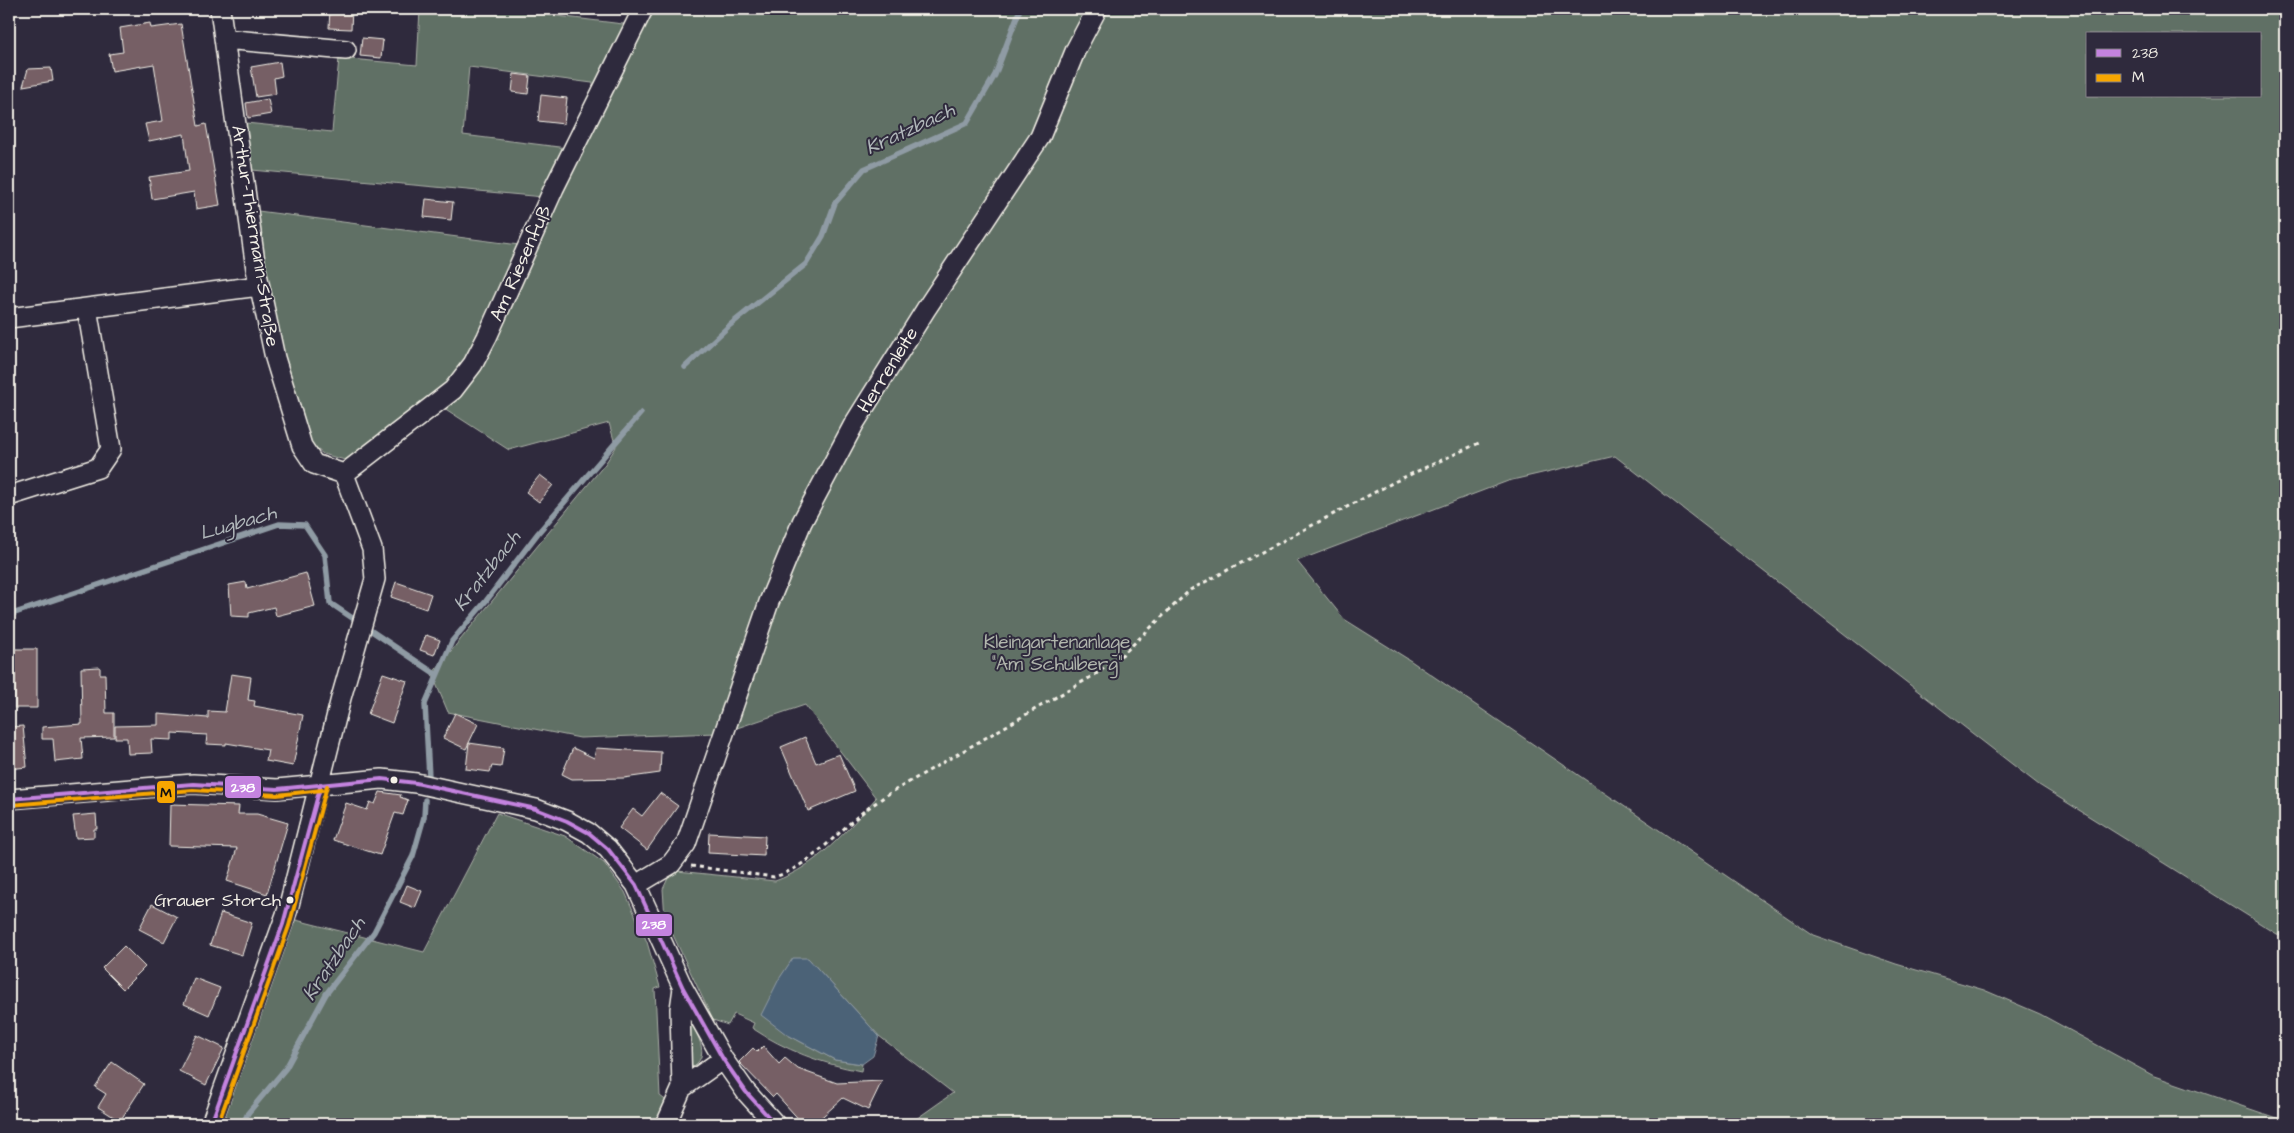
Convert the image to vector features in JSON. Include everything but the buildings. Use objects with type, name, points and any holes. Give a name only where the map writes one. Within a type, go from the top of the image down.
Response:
[{"type":"street","name":"Arthur-Thiermann-Straße","points":[[220,9],[259,286],[275,358],[302,446],[314,464],[344,474]]},
{"type":"street","name":"Am Riesenfuß","points":[[344,474],[453,390],[472,364],[487,337],[554,188],[643,9]]},
{"type":"street","name":"Herrenleite","points":[[671,864],[686,844],[769,602],[802,522],[854,424],[926,309],[1040,137],[1076,49],[1096,9]]},
{"type":"street","points":[[224,39],[346,50]]},
{"type":"street","points":[[9,318],[259,286]]},
{"type":"street","points":[[9,496],[98,468],[110,449],[87,308]]},
{"type":"street","points":[[208,1123],[283,924],[321,784],[341,698],[375,579],[372,549],[344,474]]},
{"type":"street","points":[[9,799],[193,784],[277,788],[382,779],[416,783],[536,809],[567,821],[589,834],[620,862],[636,885],[683,988],[723,1059],[746,1092],[775,1124]]},
{"type":"street","points":[[636,885],[671,864]]},
{"type":"street","points":[[666,1124],[682,1088],[680,1009],[683,988]]},
{"type":"street","points":[[682,1088],[723,1059]]},
{"type":"path","points":[[671,864],[774,877],[786,874],[817,854],[858,816],[885,796],[1102,669],[1123,654],[1190,590],[1396,481],[1479,443]]},
{"type":"green space","points":[[420,9],[500,9],[631,25],[600,84],[469,67],[463,135],[567,148],[543,197],[252,170],[246,123],[332,132],[339,58],[417,65]]},
{"type":"green space","points":[[651,9],[1088,9],[1033,134],[848,420],[717,733],[580,738],[448,712],[432,674],[605,464],[616,447],[609,423],[509,450],[444,408],[509,301]]},
{"type":"green space","name":"Kleingartenanlage \"Am Schulberg\"","points":[[1103,9],[2285,9],[2285,939],[2039,785],[1615,456],[1508,481],[1297,561],[1344,619],[1411,661],[1813,935],[1896,964],[1984,990],[2040,1014],[2154,1076],[2285,1121],[2285,1124],[909,1124],[953,1093],[879,1036],[808,958],[786,1034],[835,1060],[862,1064],[861,1071],[818,1060],[777,1043],[752,1028],[754,1023],[734,1014],[728,1025],[713,1020],[665,918],[663,889],[669,876],[677,871],[775,881],[790,875],[818,857],[843,835],[876,798],[805,705],[734,729],[775,604],[833,472],[932,311]]},
{"type":"green space","points":[[258,211],[519,245],[499,296],[453,383],[359,454],[345,460],[323,454],[312,445],[300,418],[283,358],[263,273]]},
{"type":"green space","points":[[497,813],[565,836],[604,863],[625,892],[647,942],[660,987],[655,989],[660,1096],[668,1102],[658,1124],[219,1124],[292,919],[424,952]]},
{"type":"green space","points":[[687,1015],[698,1036],[702,1051],[697,1063],[690,1068]]},
{"type":"water","points":[[793,958],[808,958],[879,1036],[873,1056],[862,1064],[835,1060],[786,1034],[761,1015],[779,979]]},
{"type":"waterway","name":"Kratzbach","points":[[685,367],[730,325],[806,264],[823,236],[835,203],[864,169],[967,123],[995,75],[1020,9]]},
{"type":"waterway","name":"Kratzbach","points":[[429,777],[425,704],[452,641],[486,601],[538,533],[641,413]]},
{"type":"waterway","name":"Lugbach","points":[[9,615],[279,524],[305,525],[325,555],[330,603],[437,675]]},
{"type":"waterway","name":"Kratzbach","points":[[243,1124],[248,1113],[286,1068],[326,994],[374,932],[413,856],[424,817],[425,800]]},
{"type":"transit line","name":"238","points":[[9,799],[193,784],[277,789],[382,779],[416,783],[536,809],[567,821],[589,833],[608,849],[636,885],[683,988],[723,1059],[746,1092],[775,1124]]},
{"type":"transit line","name":"238","points":[[211,1124],[283,924],[321,784]]},
{"type":"transit line","name":"M","points":[[218,1124],[289,926],[327,786]]},
{"type":"transit line","name":"M","points":[[10,805],[193,790],[277,795],[322,790]]},
{"type":"place","name":"Grauer Storch","points":[[290,900]]}]
